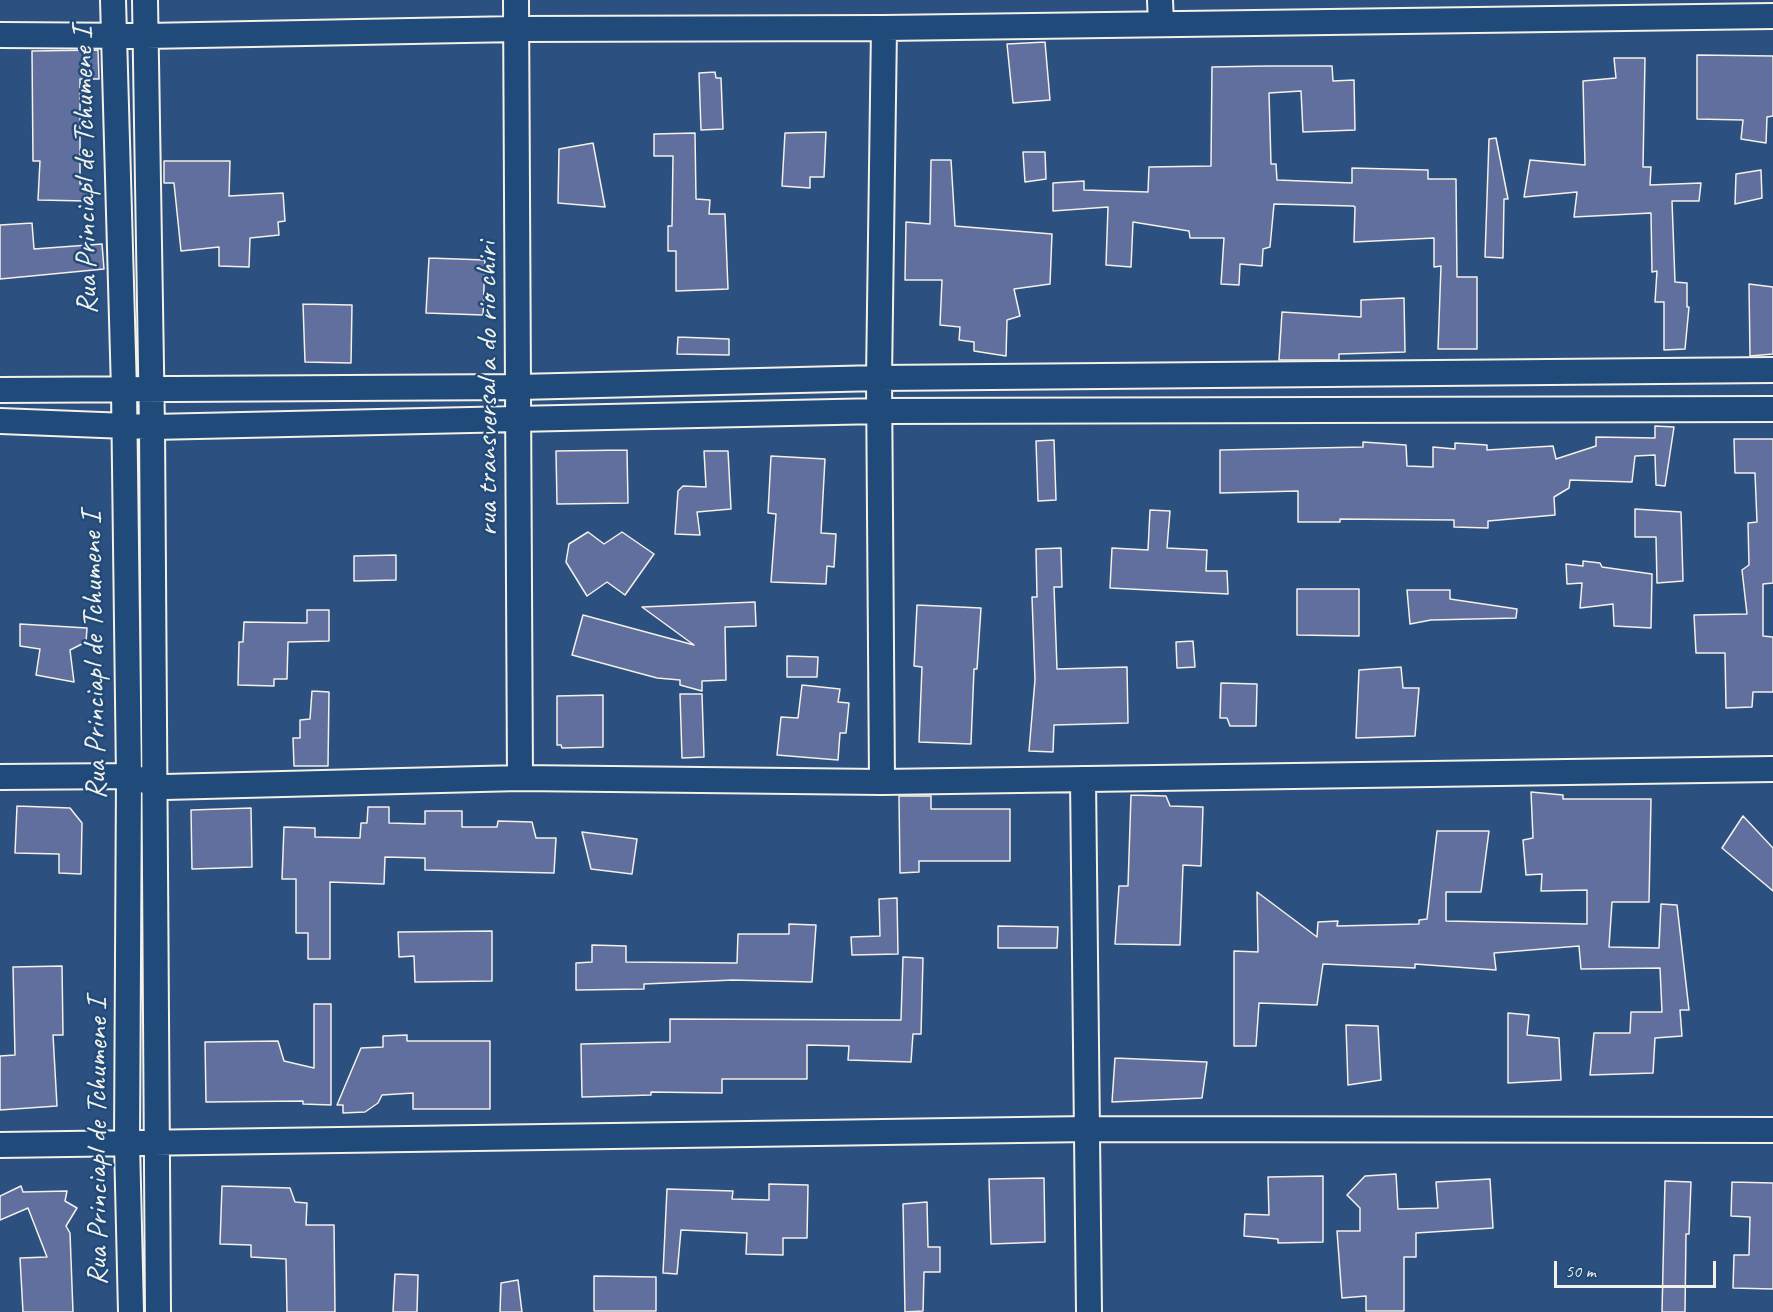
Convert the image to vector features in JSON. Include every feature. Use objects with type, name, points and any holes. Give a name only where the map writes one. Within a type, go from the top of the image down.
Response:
[{"type":"street","name":"Rua Princiapl de Tchumene I","points":[[113,0],[123,390],[129,776],[127,1143],[130,1312]]},
{"type":"street","name":"Rua Princiapl de Tchumene I","points":[[145,0],[152,427],[158,1312]]},
{"type":"street","name":"rua transversal a do rio chiri","points":[[516,0],[520,420],[520,778]]},
{"type":"street","points":[[1160,0],[1161,24]]},
{"type":"street","points":[[0,35],[146,36],[517,29],[884,28],[1773,16]]},
{"type":"street","points":[[882,782],[879,378],[884,28]]},
{"type":"street","points":[[0,390],[519,387],[879,378],[1773,370]]},
{"type":"street","points":[[0,421],[152,427],[880,411],[1773,409]]},
{"type":"street","points":[[0,777],[129,776],[165,787],[520,778],[882,782],[1773,769]]},
{"type":"street","points":[[1083,779],[1089,1312]]},
{"type":"street","points":[[0,1145],[1088,1129],[1773,1130]]},
{"type":"building","points":[[1045,42],[1050,100],[1013,103],[1007,44]]},
{"type":"building","points":[[98,50],[99,79],[80,79],[80,184],[87,184],[87,201],[38,200],[40,161],[33,161],[32,51]]},
{"type":"building","points":[[1697,55],[1773,56],[1773,116],[1767,117],[1766,143],[1741,139],[1743,120],[1697,119]]},
{"type":"building","points":[[1614,58],[1645,58],[1643,167],[1651,167],[1650,185],[1701,183],[1699,201],[1672,201],[1675,282],[1687,283],[1687,307],[1689,307],[1685,349],[1664,350],[1664,302],[1655,302],[1657,271],[1652,272],[1651,213],[1574,217],[1577,192],[1524,197],[1530,160],[1585,165],[1583,81],[1616,78]]},
{"type":"building","points":[[1332,66],[1333,81],[1354,80],[1355,130],[1303,132],[1301,91],[1269,93],[1271,164],[1276,164],[1277,180],[1352,183],[1352,168],[1428,170],[1428,179],[1456,179],[1457,277],[1477,277],[1477,349],[1438,349],[1441,266],[1434,267],[1434,238],[1354,242],[1355,207],[1353,206],[1274,204],[1270,247],[1263,249],[1262,266],[1240,264],[1239,285],[1221,284],[1224,238],[1190,238],[1189,231],[1133,222],[1131,267],[1106,265],[1108,207],[1053,211],[1053,183],[1084,181],[1084,190],[1148,192],[1149,167],[1211,166],[1212,67]]},
{"type":"building","points":[[715,72],[716,78],[721,78],[723,129],[701,130],[699,73]]},
{"type":"building","points":[[826,132],[824,177],[810,177],[810,188],[782,186],[785,133]]},
{"type":"building","points":[[695,133],[696,199],[710,200],[709,214],[725,214],[728,289],[676,291],[676,251],[668,251],[668,226],[672,226],[673,156],[654,156],[654,134]]},
{"type":"building","points":[[1496,138],[1508,199],[1504,199],[1503,258],[1485,257],[1489,139]]},
{"type":"building","points":[[593,143],[605,207],[558,203],[559,149]]},
{"type":"building","points":[[1023,152],[1045,152],[1046,179],[1025,182]]},
{"type":"building","points":[[931,160],[951,160],[955,226],[1052,234],[1050,284],[1014,289],[1020,316],[1007,320],[1006,356],[974,351],[974,342],[959,340],[960,327],[940,325],[942,280],[905,280],[906,222],[930,224]]},
{"type":"building","points":[[164,161],[230,161],[229,196],[283,193],[285,221],[278,222],[279,235],[250,238],[249,267],[219,266],[219,247],[181,251],[174,183],[164,183]]},
{"type":"building","points":[[1761,170],[1762,198],[1735,204],[1736,174]]},
{"type":"building","points":[[32,223],[34,249],[102,244],[104,269],[0,279],[0,225]]},
{"type":"building","points":[[429,258],[485,260],[483,315],[426,313]]},
{"type":"building","points":[[1749,284],[1773,287],[1773,354],[1750,356]]},
{"type":"building","points":[[1404,298],[1405,352],[1339,354],[1339,360],[1279,360],[1282,312],[1361,317],[1361,300]]},
{"type":"building","points":[[303,304],[352,305],[351,363],[305,362]]},
{"type":"building","points":[[678,337],[729,339],[729,355],[677,354]]},
{"type":"building","points":[[1655,426],[1674,427],[1665,486],[1656,485],[1655,455],[1635,456],[1632,482],[1570,480],[1569,488],[1554,497],[1555,515],[1488,521],[1488,528],[1454,527],[1454,520],[1340,519],[1340,522],[1298,522],[1298,491],[1220,493],[1220,450],[1363,447],[1363,442],[1406,445],[1407,466],[1433,467],[1433,447],[1455,449],[1455,443],[1487,445],[1487,450],[1553,446],[1556,459],[1596,446],[1596,437],[1655,438]]},
{"type":"building","points":[[1734,439],[1773,439],[1773,583],[1763,584],[1763,636],[1773,637],[1773,692],[1753,692],[1752,707],[1726,708],[1725,653],[1696,653],[1694,615],[1747,614],[1742,570],[1749,565],[1748,523],[1757,522],[1755,473],[1735,473]]},
{"type":"building","points":[[1054,440],[1056,500],[1038,501],[1036,441]]},
{"type":"building","points":[[627,450],[628,503],[557,504],[556,451]]},
{"type":"building","points":[[704,451],[728,451],[731,509],[697,512],[700,535],[675,534],[678,491],[683,486],[706,487]]},
{"type":"building","points":[[771,456],[825,459],[821,533],[836,534],[834,567],[827,566],[826,584],[771,582],[776,514],[768,513]]},
{"type":"building","points":[[1635,509],[1681,512],[1683,581],[1657,583],[1656,537],[1635,537]]},
{"type":"building","points":[[1150,510],[1170,511],[1167,548],[1207,550],[1206,571],[1227,571],[1228,594],[1110,588],[1112,548],[1148,550]]},
{"type":"building","points":[[588,532],[604,544],[622,532],[654,554],[625,595],[607,582],[587,596],[566,562],[569,544]]},
{"type":"building","points":[[1061,548],[1062,587],[1054,587],[1057,669],[1127,667],[1128,723],[1054,725],[1053,752],[1029,751],[1035,680],[1032,597],[1037,597],[1036,549]]},
{"type":"building","points":[[396,555],[396,580],[354,581],[354,556]]},
{"type":"building","points":[[1583,561],[1600,563],[1602,567],[1652,574],[1651,628],[1614,626],[1613,604],[1580,608],[1582,583],[1567,584],[1566,564],[1583,566]]},
{"type":"building","points":[[1297,589],[1359,589],[1359,636],[1297,635]]},
{"type":"building","points":[[1407,590],[1450,590],[1450,599],[1517,609],[1516,618],[1431,620],[1410,624]]},
{"type":"building","points":[[755,602],[756,626],[725,627],[726,680],[702,681],[702,691],[680,685],[680,680],[657,678],[572,655],[583,615],[694,645],[642,607]]},
{"type":"building","points":[[917,605],[981,608],[977,669],[974,669],[971,744],[919,742],[922,667],[914,666]]},
{"type":"building","points":[[307,610],[329,610],[329,641],[288,642],[287,679],[274,679],[274,686],[238,685],[239,642],[243,642],[244,622],[307,623]]},
{"type":"building","points":[[20,624],[87,628],[86,642],[70,650],[74,682],[36,675],[40,649],[20,646]]},
{"type":"building","points":[[1193,641],[1195,667],[1177,668],[1176,642]]},
{"type":"building","points":[[787,656],[818,657],[817,677],[787,677]]},
{"type":"building","points":[[1401,667],[1403,688],[1419,688],[1415,736],[1356,738],[1359,670]]},
{"type":"building","points":[[1221,683],[1257,684],[1256,726],[1230,726],[1227,718],[1220,718]]},
{"type":"building","points":[[802,685],[840,689],[838,702],[849,703],[846,733],[840,733],[838,760],[777,755],[781,717],[798,718]]},
{"type":"building","points":[[312,691],[329,692],[328,766],[294,766],[293,738],[300,738],[300,720],[310,719]]},
{"type":"building","points":[[680,694],[702,694],[704,757],[682,758]]},
{"type":"building","points":[[603,695],[603,747],[562,748],[561,745],[557,745],[557,696]]},
{"type":"building","points":[[1531,792],[1563,795],[1563,799],[1651,799],[1649,902],[1612,902],[1609,947],[1659,948],[1661,904],[1677,905],[1689,1010],[1680,1010],[1682,1036],[1655,1038],[1653,1073],[1590,1075],[1594,1033],[1630,1033],[1631,1012],[1662,1012],[1660,968],[1581,969],[1579,946],[1494,953],[1496,970],[1415,964],[1415,968],[1323,964],[1317,1005],[1259,1003],[1256,1046],[1234,1046],[1234,951],[1258,952],[1257,892],[1317,937],[1318,922],[1338,921],[1337,926],[1419,924],[1419,920],[1427,919],[1437,831],[1489,831],[1481,892],[1446,892],[1446,921],[1587,924],[1587,890],[1541,891],[1542,874],[1526,875],[1523,840],[1533,838]]},
{"type":"building","points":[[1131,795],[1166,796],[1170,806],[1203,807],[1201,866],[1183,865],[1180,945],[1115,944],[1119,886],[1128,886]]},
{"type":"building","points":[[899,796],[931,796],[931,809],[1010,809],[1010,861],[919,861],[919,872],[900,873]]},
{"type":"building","points":[[17,806],[70,808],[82,823],[81,874],[59,873],[59,854],[15,853]]},
{"type":"building","points":[[368,807],[389,807],[389,823],[425,824],[425,811],[462,811],[462,827],[497,827],[498,821],[532,822],[536,838],[556,838],[554,873],[425,870],[425,858],[385,857],[384,884],[330,882],[330,959],[308,959],[308,933],[296,933],[296,879],[282,879],[284,827],[315,828],[315,837],[360,838],[361,823],[367,823]]},
{"type":"building","points":[[251,808],[252,867],[192,869],[191,810]]},
{"type":"building","points":[[1743,816],[1773,848],[1773,891],[1722,848]]},
{"type":"building","points":[[582,832],[637,839],[632,874],[591,869]]},
{"type":"building","points":[[897,898],[898,954],[852,955],[851,937],[880,936],[879,899]]},
{"type":"building","points":[[789,924],[816,925],[812,982],[733,980],[644,984],[644,989],[576,990],[576,963],[592,962],[592,945],[626,946],[626,962],[737,963],[738,934],[789,934]]},
{"type":"building","points":[[998,926],[1058,927],[1057,948],[998,948]]},
{"type":"building","points":[[492,931],[492,981],[415,982],[414,956],[399,957],[398,932]]},
{"type":"building","points":[[903,957],[923,958],[921,1034],[913,1034],[911,1062],[848,1060],[849,1046],[807,1045],[807,1079],[722,1079],[722,1093],[651,1092],[651,1095],[582,1097],[581,1044],[670,1042],[670,1019],[901,1020]]},
{"type":"building","points":[[62,966],[63,1035],[53,1035],[57,1106],[0,1110],[0,1056],[15,1055],[13,967]]},
{"type":"building","points":[[314,1004],[331,1004],[331,1105],[303,1104],[303,1101],[206,1102],[205,1042],[278,1041],[284,1061],[314,1068]]},
{"type":"building","points":[[1508,1013],[1529,1015],[1527,1035],[1559,1038],[1561,1080],[1508,1083]]},
{"type":"building","points":[[1346,1025],[1378,1026],[1381,1080],[1348,1085]]},
{"type":"building","points":[[407,1035],[407,1041],[490,1041],[490,1109],[413,1109],[413,1093],[382,1095],[378,1103],[365,1112],[343,1113],[343,1105],[337,1105],[361,1048],[383,1047],[383,1036]]},
{"type":"building","points":[[1115,1058],[1207,1062],[1202,1098],[1112,1102]]},
{"type":"building","points":[[1396,1174],[1398,1209],[1438,1208],[1436,1182],[1490,1179],[1493,1228],[1416,1233],[1416,1257],[1404,1257],[1404,1311],[1366,1311],[1366,1296],[1342,1298],[1337,1231],[1360,1231],[1360,1208],[1347,1195],[1365,1176]]},
{"type":"building","points":[[1323,1176],[1323,1242],[1278,1243],[1278,1239],[1244,1236],[1245,1214],[1269,1215],[1268,1177]]},
{"type":"building","points":[[1044,1178],[1045,1242],[991,1244],[989,1179]]},
{"type":"building","points":[[1665,1181],[1691,1182],[1689,1234],[1686,1234],[1685,1312],[1662,1312]]},
{"type":"building","points":[[1732,1182],[1773,1183],[1773,1289],[1733,1288],[1734,1255],[1749,1255],[1750,1217],[1731,1216]]},
{"type":"building","points":[[769,1184],[808,1185],[807,1238],[783,1238],[783,1255],[746,1254],[747,1233],[681,1230],[677,1274],[663,1273],[667,1189],[733,1191],[732,1199],[769,1200]]},
{"type":"building","points":[[21,1186],[23,1192],[67,1191],[65,1201],[77,1208],[66,1226],[70,1233],[73,1312],[23,1312],[20,1258],[47,1257],[28,1208],[0,1220],[0,1196]]},
{"type":"building","points":[[222,1186],[290,1188],[295,1202],[307,1203],[306,1225],[334,1225],[335,1312],[287,1312],[286,1259],[251,1257],[251,1245],[220,1244]]},
{"type":"building","points":[[927,1202],[928,1247],[940,1247],[940,1272],[924,1272],[923,1311],[905,1312],[903,1204]]},
{"type":"building","points":[[395,1274],[418,1275],[417,1312],[393,1312]]},
{"type":"building","points":[[594,1276],[656,1277],[656,1311],[594,1311]]},
{"type":"building","points":[[518,1280],[522,1312],[500,1312],[501,1283]]}]
